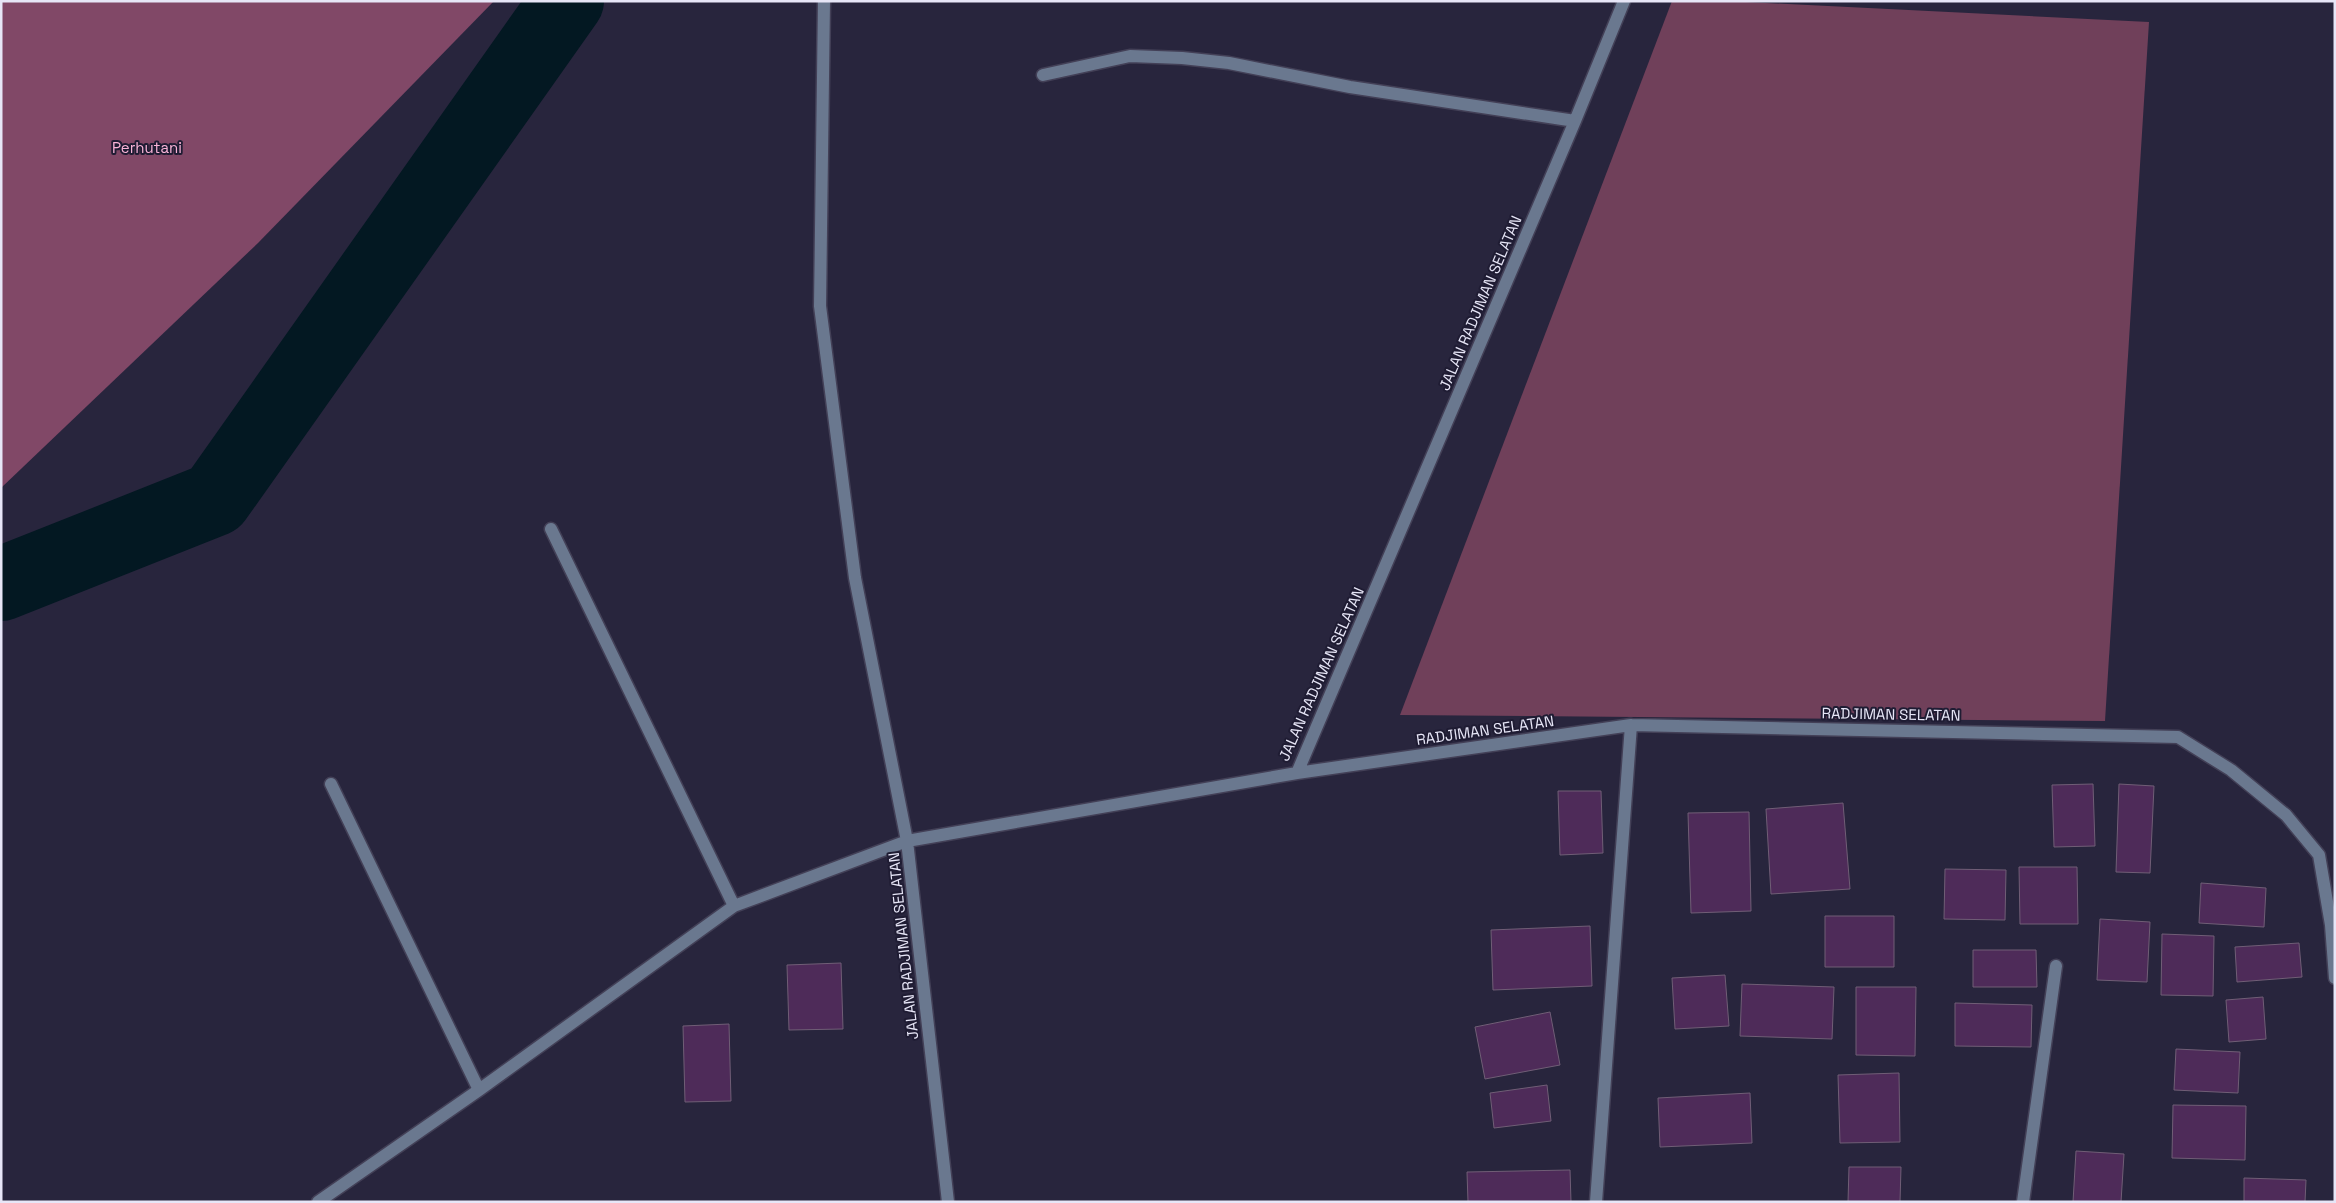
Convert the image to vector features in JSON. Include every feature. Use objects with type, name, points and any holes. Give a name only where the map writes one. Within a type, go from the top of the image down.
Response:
[{"type":"street","points":[[318,1202],[479,1090],[734,906],[907,841],[855,578],[820,306],[824,1]]},
{"type":"street","name":"JALAN RADJIMAN SELATAN","points":[[948,1202],[907,841],[1297,773],[1575,121],[1624,1]]},
{"type":"street","points":[[1043,75],[1130,56],[1229,62],[1350,87],[1575,121]]},
{"type":"street","points":[[550,529],[734,906]]},
{"type":"street","points":[[1596,1202],[1631,725]]},
{"type":"street","name":"RADJIMAN SELATAN","points":[[1297,773],[1631,725],[2178,736],[2231,770],[2286,815],[2319,855],[2331,925],[2335,978]]},
{"type":"street","points":[[331,784],[479,1090]]},
{"type":"street","points":[[2023,1202],[2056,966]]},
{"type":"shaded area","points":[[1672,1],[1727,1],[2149,22],[2105,721],[1400,715]]},
{"type":"green space","name":"Perhutani","points":[[1,1],[494,1],[258,243],[1,488]]},
{"type":"building","points":[[2093,784],[2095,846],[2054,847],[2052,785]]},
{"type":"building","points":[[2119,784],[2154,786],[2150,873],[2116,872]]},
{"type":"building","points":[[1558,791],[1601,791],[1603,853],[1560,855]]},
{"type":"building","points":[[1843,803],[1850,889],[1771,894],[1766,809]]},
{"type":"building","points":[[1749,812],[1751,911],[1691,913],[1688,813]]},
{"type":"building","points":[[2019,867],[2077,867],[2078,924],[2020,924]]},
{"type":"building","points":[[1945,869],[2006,870],[2005,920],[1944,919]]},
{"type":"building","points":[[2201,883],[2266,888],[2264,927],[2199,923]]},
{"type":"building","points":[[1825,916],[1894,916],[1894,967],[1825,967]]},
{"type":"building","points":[[2100,919],[2150,922],[2147,982],[2097,980]]},
{"type":"building","points":[[1590,926],[1592,986],[1493,990],[1491,930]]},
{"type":"building","points":[[2162,934],[2214,936],[2213,996],[2161,995]]},
{"type":"building","points":[[2299,943],[2302,977],[2237,982],[2235,947]]},
{"type":"building","points":[[1973,950],[2036,950],[2037,987],[1973,987]]},
{"type":"building","points":[[841,963],[843,1029],[789,1030],[787,965]]},
{"type":"building","points":[[1725,975],[1729,1026],[1675,1029],[1672,978]]},
{"type":"building","points":[[1742,984],[1834,987],[1832,1039],[1740,1036]]},
{"type":"building","points":[[1856,987],[1916,987],[1915,1056],[1856,1055]]},
{"type":"building","points":[[2263,997],[2266,1039],[2229,1042],[2226,1000]]},
{"type":"building","points":[[1955,1003],[2032,1005],[2031,1047],[1955,1046]]},
{"type":"building","points":[[1550,1012],[1560,1065],[1485,1079],[1475,1027]]},
{"type":"building","points":[[729,1024],[731,1101],[685,1102],[683,1026]]},
{"type":"building","points":[[2176,1049],[2240,1052],[2238,1093],[2174,1090]]},
{"type":"building","points":[[1899,1073],[1900,1142],[1840,1143],[1838,1075]]},
{"type":"building","points":[[1547,1085],[1551,1121],[1494,1128],[1490,1093]]},
{"type":"building","points":[[1750,1093],[1752,1143],[1660,1147],[1658,1098]]},
{"type":"building","points":[[2173,1105],[2246,1106],[2245,1160],[2172,1158]]},
{"type":"building","points":[[2076,1151],[2124,1154],[2121,1202],[2073,1202]]},
{"type":"building","points":[[1849,1167],[1901,1167],[1900,1202],[1848,1202]]},
{"type":"building","points":[[1570,1170],[1571,1202],[1468,1202],[1467,1172]]},
{"type":"building","points":[[2244,1178],[2306,1180],[2305,1202],[2244,1202]]},
{"type":"waterway","points":[[1,584],[215,499],[567,1]]}]
